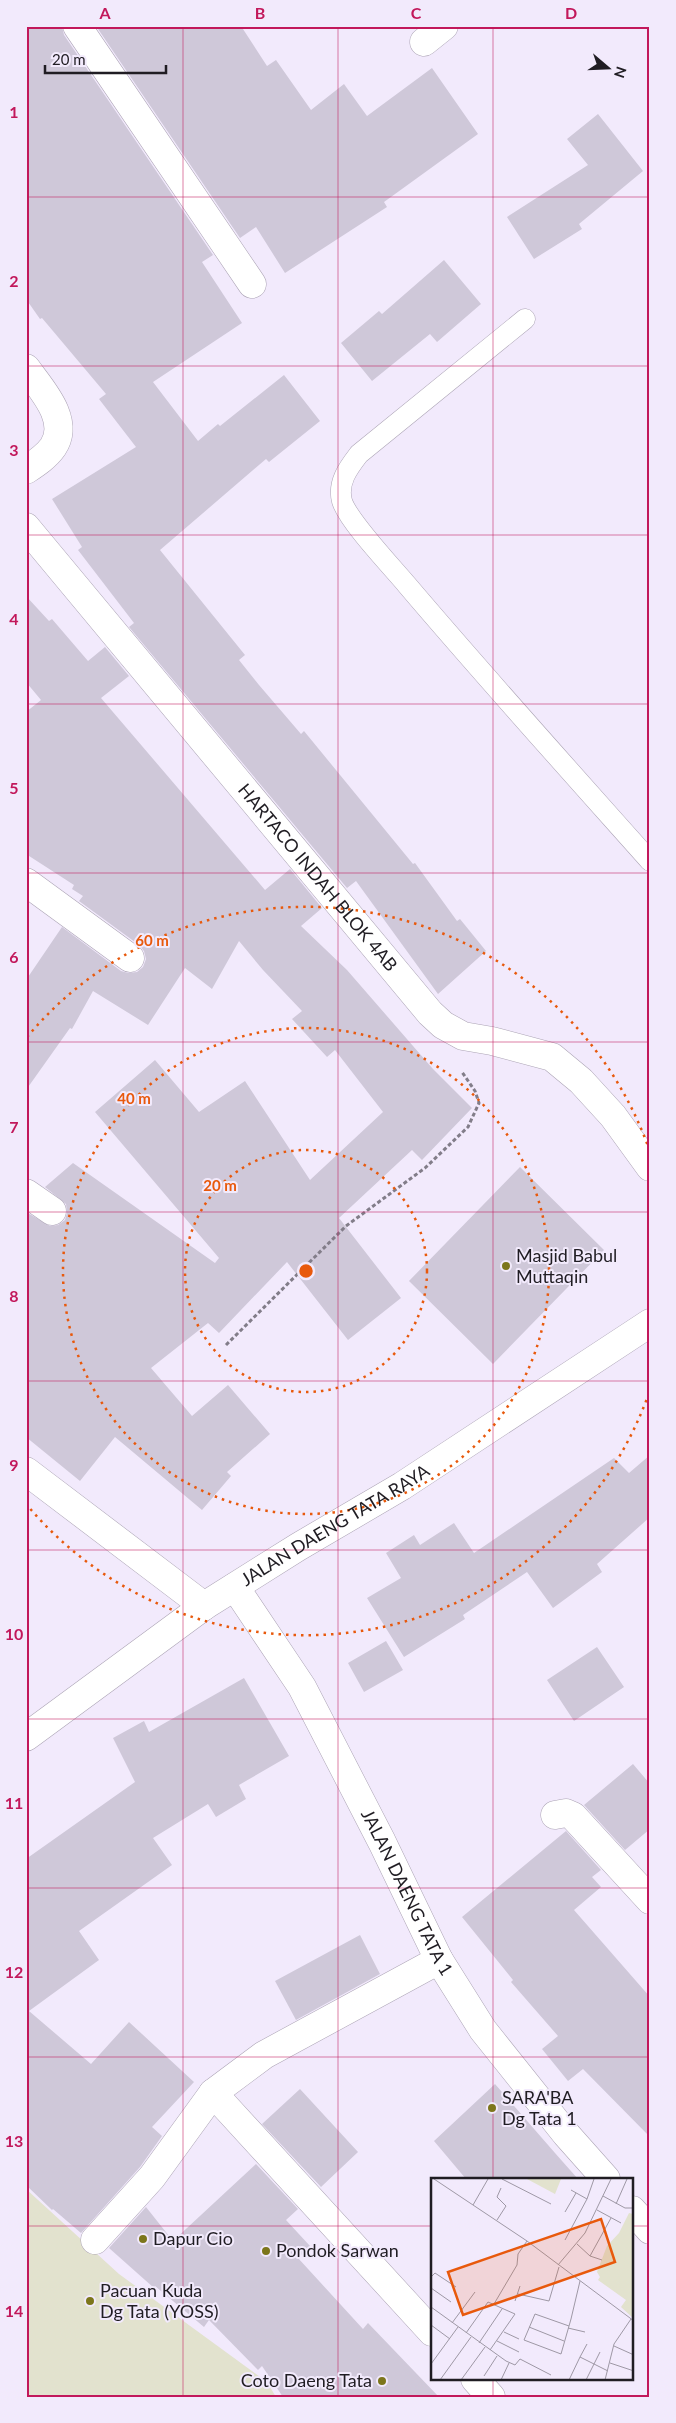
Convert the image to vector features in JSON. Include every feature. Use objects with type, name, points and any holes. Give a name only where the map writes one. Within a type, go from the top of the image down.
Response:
[{"type":"street","points":[[76,26],[252,284]]},
{"type":"street","points":[[26,368],[46,396],[59,421],[59,432],[54,446],[26,470]]},
{"type":"street","name":"HARTACO INDAH BLOK 4AB","points":[[26,527],[430,1013],[443,1025],[463,1036],[492,1041],[552,1057],[581,1082],[613,1116],[650,1167]]},
{"type":"street","points":[[26,882],[130,958]]},
{"type":"street","points":[[26,1193],[52,1211]]},
{"type":"street","name":"JALAN DAENG TATA RAYA","points":[[26,1737],[204,1606],[298,1547],[402,1486],[650,1323]]},
{"type":"street","points":[[26,1471],[204,1606]]},
{"type":"street","name":"JALAN DAENG TATA 1","points":[[235,1587],[302,1687],[382,1842],[438,1960],[483,2030],[566,2134],[605,2178]]},
{"type":"street","points":[[555,1815],[566,1814],[574,1816],[650,1900]]},
{"type":"street","points":[[95,2240],[152,2177],[213,2093],[264,2056],[438,1960]]},
{"type":"street","points":[[213,2093],[431,2331]]},
{"type":"street","points":[[634,2212],[650,2230]]},
{"type":"street","points":[[476,2380],[491,2397]]},
{"type":"lane","points":[[525,319],[359,454],[342,480],[340,490],[342,502],[369,540],[466,654],[650,861]]},
{"type":"path","points":[[226,1345],[346,1226],[425,1168],[468,1127],[479,1103],[474,1090],[458,1066]]},
{"type":"green space","name":"Pacuan Kuda Dg Tata (YOSS)","points":[[26,2189],[119,2274],[267,2382],[276,2397],[26,2397]]},
{"type":"building","points":[[26,26],[62,26],[64,35],[213,255],[202,262],[242,323],[153,382],[198,441],[284,375],[320,421],[269,462],[266,459],[160,550],[245,655],[239,660],[259,685],[301,734],[304,731],[413,864],[415,863],[457,921],[460,919],[486,951],[438,994],[356,881],[347,888],[129,627],[134,623],[78,550],[82,547],[52,499],[136,447],[99,399],[106,394],[42,318],[40,319],[26,299]]},
{"type":"building","points":[[96,26],[241,26],[267,66],[276,60],[311,110],[344,84],[367,116],[432,68],[478,134],[384,202],[387,207],[285,273],[256,227],[240,238]]},
{"type":"building","points":[[598,114],[643,171],[579,224],[582,229],[534,259],[507,217],[588,165],[567,139]]},
{"type":"building","points":[[444,260],[481,304],[437,342],[430,334],[372,381],[341,343],[379,311],[382,314]]},
{"type":"building","points":[[26,596],[49,621],[52,619],[88,661],[105,647],[129,676],[101,698],[265,890],[290,869],[322,908],[301,926],[347,970],[433,1069],[472,1108],[422,1160],[412,1150],[339,1218],[401,1298],[348,1340],[287,1262],[219,1333],[208,1323],[151,1368],[192,1416],[228,1385],[270,1434],[227,1472],[231,1476],[202,1510],[115,1437],[80,1481],[26,1437],[26,1212],[50,1226],[58,1225],[65,1220],[67,1213],[66,1204],[45,1187],[73,1163],[215,1263],[219,1258],[95,1112],[155,1060],[199,1112],[245,1081],[310,1180],[383,1112],[335,1050],[327,1057],[292,1019],[302,1011],[263,970],[239,941],[212,989],[185,968],[148,1025],[93,991],[72,1029],[70,1028],[26,1090],[26,980],[62,927],[121,971],[128,973],[137,972],[143,967],[146,959],[144,951],[139,945],[79,901],[83,896],[72,889],[74,885],[26,854],[26,712],[41,700],[26,682]]},
{"type":"building","name":"Masjid Babul Muttaqin","points":[[520,1167],[604,1250],[493,1364],[409,1281]]},
{"type":"building","points":[[650,1455],[650,1517],[597,1564],[602,1572],[553,1608],[527,1572],[463,1615],[465,1619],[404,1657],[367,1598],[401,1578],[386,1553],[414,1535],[420,1545],[454,1523],[474,1553],[614,1458],[629,1473]]},
{"type":"building","points":[[386,1641],[403,1670],[364,1692],[348,1663]]},
{"type":"building","points":[[597,1647],[624,1687],[574,1721],[547,1680]]},
{"type":"building","points":[[244,1678],[289,1756],[239,1785],[246,1799],[216,1817],[208,1804],[153,1838],[172,1865],[79,1931],[99,1960],[29,2011],[91,2064],[129,2022],[194,2082],[152,2127],[162,2136],[140,2167],[81,2233],[52,2210],[26,2185],[26,1859],[135,1782],[113,1738],[144,1721],[149,1732]]},
{"type":"building","points":[[633,1764],[650,1784],[650,1829],[625,1850],[584,1805]]},
{"type":"building","points":[[566,1831],[601,1870],[592,1877],[601,1887],[574,1910],[650,1997],[650,2137],[583,2069],[568,2081],[542,2049],[558,2036],[511,1982],[513,1980],[462,1917]]},
{"type":"building","points":[[360,1935],[380,1974],[296,2020],[275,1981]]},
{"type":"building","name":"SARA'BA Dg Tata 1","points":[[495,2084],[577,2178],[465,2178],[434,2141]]},
{"type":"building","points":[[300,2089],[358,2152],[321,2187],[262,2124]]},
{"type":"building","points":[[256,2164],[298,2209],[286,2220],[310,2246],[298,2258],[363,2329],[368,2323],[439,2397],[283,2397],[262,2366],[258,2370],[209,2320],[204,2327],[155,2286],[154,2288],[109,2248],[146,2207],[173,2241]]},
{"type":"place","name":"Masjid Babul Muttaqin","points":[[506,1266]]},
{"type":"place","name":"SARA'BA Dg Tata 1","points":[[492,2108]]},
{"type":"place","name":"Dapur Cio","points":[[143,2239]]},
{"type":"place","name":"Pondok Sarwan","points":[[266,2251]]},
{"type":"place","name":"Pacuan Kuda Dg Tata (YOSS)","points":[[90,2301]]},
{"type":"place","name":"Coto Daeng Tata","points":[[382,2381]]}]
